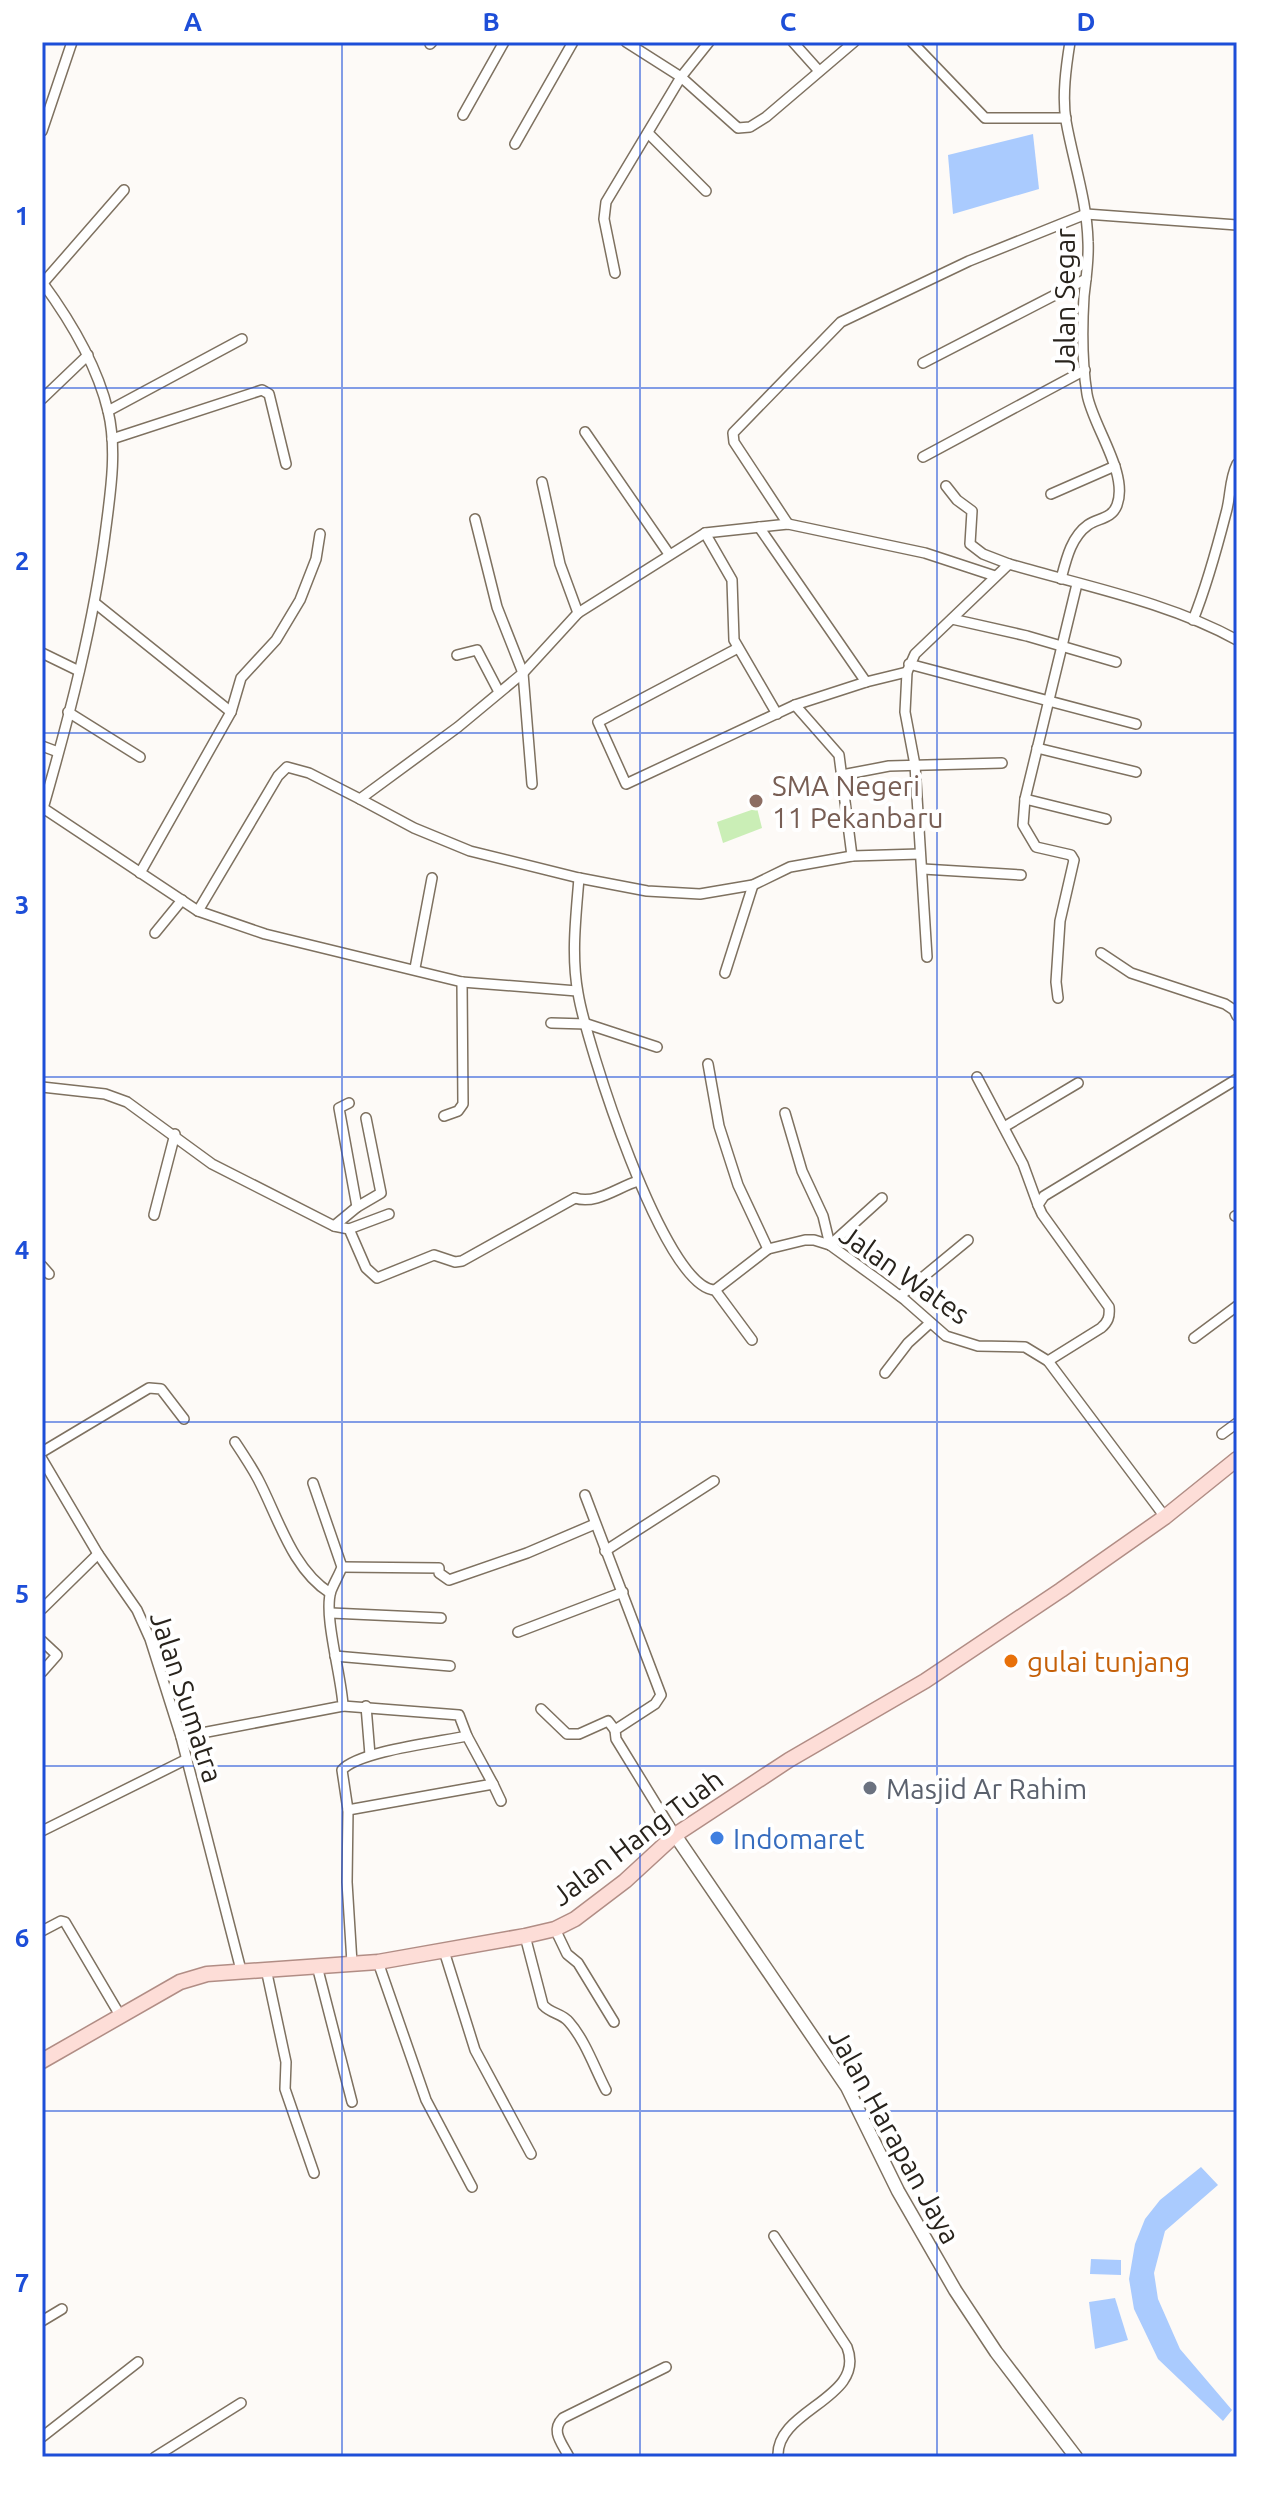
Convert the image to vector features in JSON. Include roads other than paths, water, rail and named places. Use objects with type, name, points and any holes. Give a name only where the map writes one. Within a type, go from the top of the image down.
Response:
[{"type":"main road","name":"Jalan Hang Tuah","points":[[42,2061],[180,1982],[207,1974],[378,1962],[525,1936],[555,1929],[575,1919],[675,1835],[789,1760],[925,1681],[1165,1517],[1237,1459]]},
{"type":"street","points":[[42,131],[72,42]]},
{"type":"street","points":[[463,115],[504,42]]},
{"type":"street","points":[[515,144],[573,42]]},
{"type":"street","points":[[626,42],[681,77],[738,128],[750,127],[766,117],[854,42]]},
{"type":"street","points":[[615,273],[604,219],[606,202],[681,77],[709,42]]},
{"type":"street","points":[[793,42],[819,71]]},
{"type":"street","points":[[912,42],[985,118],[1066,118]]},
{"type":"street","name":"Jalan Segar","points":[[1061,579],[1070,548],[1088,525],[1107,518],[1117,505],[1115,466],[1087,397],[1084,299],[1088,245],[1086,214],[1066,118],[1064,92],[1070,42]]},
{"type":"street","points":[[648,133],[706,191]]},
{"type":"street","points":[[124,190],[43,283],[88,355],[108,411],[112,439],[111,485],[95,603],[43,810],[198,911],[265,934],[415,968],[462,982],[577,991]]},
{"type":"street","points":[[788,524],[734,442],[733,433],[841,322],[969,261],[1086,214],[1237,225]]},
{"type":"street","points":[[923,363],[1086,279]]},
{"type":"street","points":[[108,411],[242,339]]},
{"type":"street","points":[[42,399],[88,355]]},
{"type":"street","points":[[923,457],[1085,370]]},
{"type":"street","points":[[112,439],[262,390],[269,394],[286,464]]},
{"type":"street","points":[[585,432],[669,554]]},
{"type":"street","points":[[1193,620],[1232,506],[1231,476],[1237,464]]},
{"type":"street","points":[[1051,494],[1115,466]]},
{"type":"street","points":[[542,482],[560,564],[578,613]]},
{"type":"street","points":[[946,486],[957,500],[972,511],[970,544],[983,554],[1193,620],[1237,640]]},
{"type":"street","points":[[475,519],[497,607],[523,673],[532,784]]},
{"type":"street","points":[[360,799],[458,727],[523,673],[578,613],[705,533],[788,524],[925,553],[995,576]]},
{"type":"street","points":[[759,527],[866,682]]},
{"type":"street","points":[[705,533],[732,580],[734,640],[777,714]]},
{"type":"street","points":[[140,873],[231,712],[241,678],[276,640],[300,600],[316,559],[320,534]]},
{"type":"street","points":[[927,957],[915,765],[905,712],[908,668],[915,654],[1009,564]]},
{"type":"street","points":[[1058,998],[1056,982],[1060,921],[1074,860],[1071,855],[1043,849],[1032,843],[1023,825],[1025,799],[1077,584]]},
{"type":"street","points":[[95,603],[231,712]]},
{"type":"street","points":[[952,619],[1061,645],[1116,662]]},
{"type":"street","points":[[738,648],[598,722],[626,784],[795,705],[908,668],[1048,699],[1136,724]]},
{"type":"street","points":[[457,655],[477,650],[499,692]]},
{"type":"street","points":[[42,653],[79,671]]},
{"type":"street","points":[[795,705],[839,755],[852,856]]},
{"type":"street","points":[[68,712],[140,757]]},
{"type":"street","points":[[42,746],[58,752]]},
{"type":"street","points":[[1037,748],[1136,772]]},
{"type":"street","points":[[842,775],[889,766],[1002,763]]},
{"type":"street","points":[[198,911],[278,776],[287,767],[309,773],[414,828],[470,851],[647,891],[700,894],[753,885],[790,867],[852,856],[920,854]]},
{"type":"street","points":[[1025,799],[1106,819]]},
{"type":"street","points":[[923,869],[1021,875]]},
{"type":"street","points":[[415,968],[432,878]]},
{"type":"street","points":[[579,878],[573,957],[577,991],[611,1105],[638,1181],[674,1252],[699,1286],[715,1290],[752,1340]]},
{"type":"street","points":[[725,973],[753,885]]},
{"type":"street","points":[[155,933],[182,900]]},
{"type":"street","points":[[1101,953],[1131,973],[1225,1004],[1237,1016]]},
{"type":"street","points":[[444,1116],[458,1111],[463,1104],[462,982]]},
{"type":"street","points":[[551,1023],[587,1024],[657,1047]]},
{"type":"street","points":[[708,1064],[719,1126],[738,1185],[768,1249]]},
{"type":"street","points":[[977,1077],[1023,1164],[1038,1205],[1109,1307],[1107,1323],[1048,1361]]},
{"type":"street","points":[[1038,1205],[1044,1196],[1237,1079]]},
{"type":"street","points":[[1004,1127],[1078,1083]]},
{"type":"street","points":[[42,1087],[105,1094],[127,1102],[175,1134],[212,1164],[334,1226],[349,1229],[389,1214]]},
{"type":"street","points":[[349,1103],[339,1108],[357,1207]]},
{"type":"street","points":[[785,1113],[802,1171],[823,1216],[830,1245],[882,1198]]},
{"type":"street","points":[[334,1226],[381,1193],[366,1118]]},
{"type":"street","points":[[154,1215],[175,1134]]},
{"type":"street","points":[[349,1229],[369,1273],[382,1278],[434,1255],[455,1262],[462,1261],[573,1193],[583,1201],[594,1199],[638,1181]]},
{"type":"street","name":"Jalan Wates","points":[[715,1290],[768,1249],[805,1240],[830,1245],[900,1296],[946,1336],[978,1346],[1025,1347],[1048,1361],[1165,1517]]},
{"type":"street","points":[[900,1296],[968,1240]]},
{"type":"street","points":[[1194,1338],[1237,1306]]},
{"type":"street","points":[[885,1373],[908,1343],[930,1323]]},
{"type":"street","points":[[42,1452],[149,1388],[161,1389],[184,1419]]},
{"type":"street","points":[[1222,1434],[1237,1423]]},
{"type":"street","points":[[235,1442],[256,1475],[300,1563],[315,1584],[330,1593]]},
{"type":"street","name":"Jalan Sumatra","points":[[42,1459],[98,1554],[137,1610],[161,1669],[241,1970]]},
{"type":"street","points":[[605,1551],[714,1481]]},
{"type":"street","points":[[313,1483],[342,1567],[330,1593],[343,1706]]},
{"type":"street","points":[[585,1495],[661,1695],[655,1704],[615,1730]]},
{"type":"street","points":[[342,1567],[439,1568],[442,1576],[449,1580],[527,1553],[595,1524]]},
{"type":"street","points":[[42,1609],[98,1554]]},
{"type":"street","points":[[518,1632],[623,1592]]},
{"type":"street","points":[[331,1613],[441,1618]]},
{"type":"street","points":[[42,1641],[57,1655],[42,1672]]},
{"type":"street","points":[[335,1656],[450,1666]]},
{"type":"street","points":[[181,1737],[343,1706],[459,1715],[501,1801]]},
{"type":"street","points":[[366,1706],[370,1755]]},
{"type":"street","points":[[541,1709],[567,1734],[579,1734],[608,1721],[675,1835]]},
{"type":"street","points":[[352,1963],[347,1882],[348,1810],[342,1770],[346,1765],[370,1755],[467,1736]]},
{"type":"street","points":[[42,1831],[187,1759]]},
{"type":"street","points":[[348,1810],[493,1784]]},
{"type":"street","name":"Jalan Harapan Jaya","points":[[675,1835],[847,2087],[898,2191],[955,2290],[996,2352],[1076,2457]]},
{"type":"street","points":[[42,1931],[65,1922],[121,2017]]},
{"type":"street","points":[[555,1929],[567,1954],[578,1963],[614,2022]]},
{"type":"street","points":[[525,1936],[543,2005],[547,2010],[563,2016],[573,2026],[606,2090]]},
{"type":"street","points":[[444,1951],[475,2050],[531,2154]]},
{"type":"street","points":[[378,1962],[426,2100],[472,2187]]},
{"type":"street","points":[[317,1966],[352,2102]]},
{"type":"street","points":[[266,1969],[286,2062],[285,2089],[314,2173]]},
{"type":"street","points":[[774,2236],[852,2359],[845,2380],[784,2433],[778,2457]]},
{"type":"street","points":[[42,2321],[62,2309]]},
{"type":"street","points":[[42,2437],[138,2362]]},
{"type":"street","points":[[569,2457],[556,2431],[563,2418],[666,2367]]},
{"type":"street","points":[[155,2457],[241,2403]]},
{"type":"water","points":[[1033,134],[1039,189],[953,214],[948,155]]},
{"type":"water","points":[[1201,2167],[1218,2185],[1165,2231],[1154,2273],[1158,2299],[1180,2349],[1232,2410],[1223,2421],[1158,2359],[1134,2309],[1129,2279],[1135,2244],[1145,2219],[1160,2200]]},
{"type":"water","points":[[1091,2259],[1121,2260],[1121,2275],[1090,2274]]},
{"type":"water","points":[[1115,2298],[1128,2340],[1095,2349],[1089,2302]]},
{"type":"place","name":"SMA Negeri 11 Pekanbaru","points":[[756,801]]},
{"type":"place","name":"gulai tunjang","points":[[1011,1661]]},
{"type":"place","name":"Masjid Ar Rahim","points":[[870,1788]]},
{"type":"place","name":"Indomaret","points":[[717,1838]]}]
